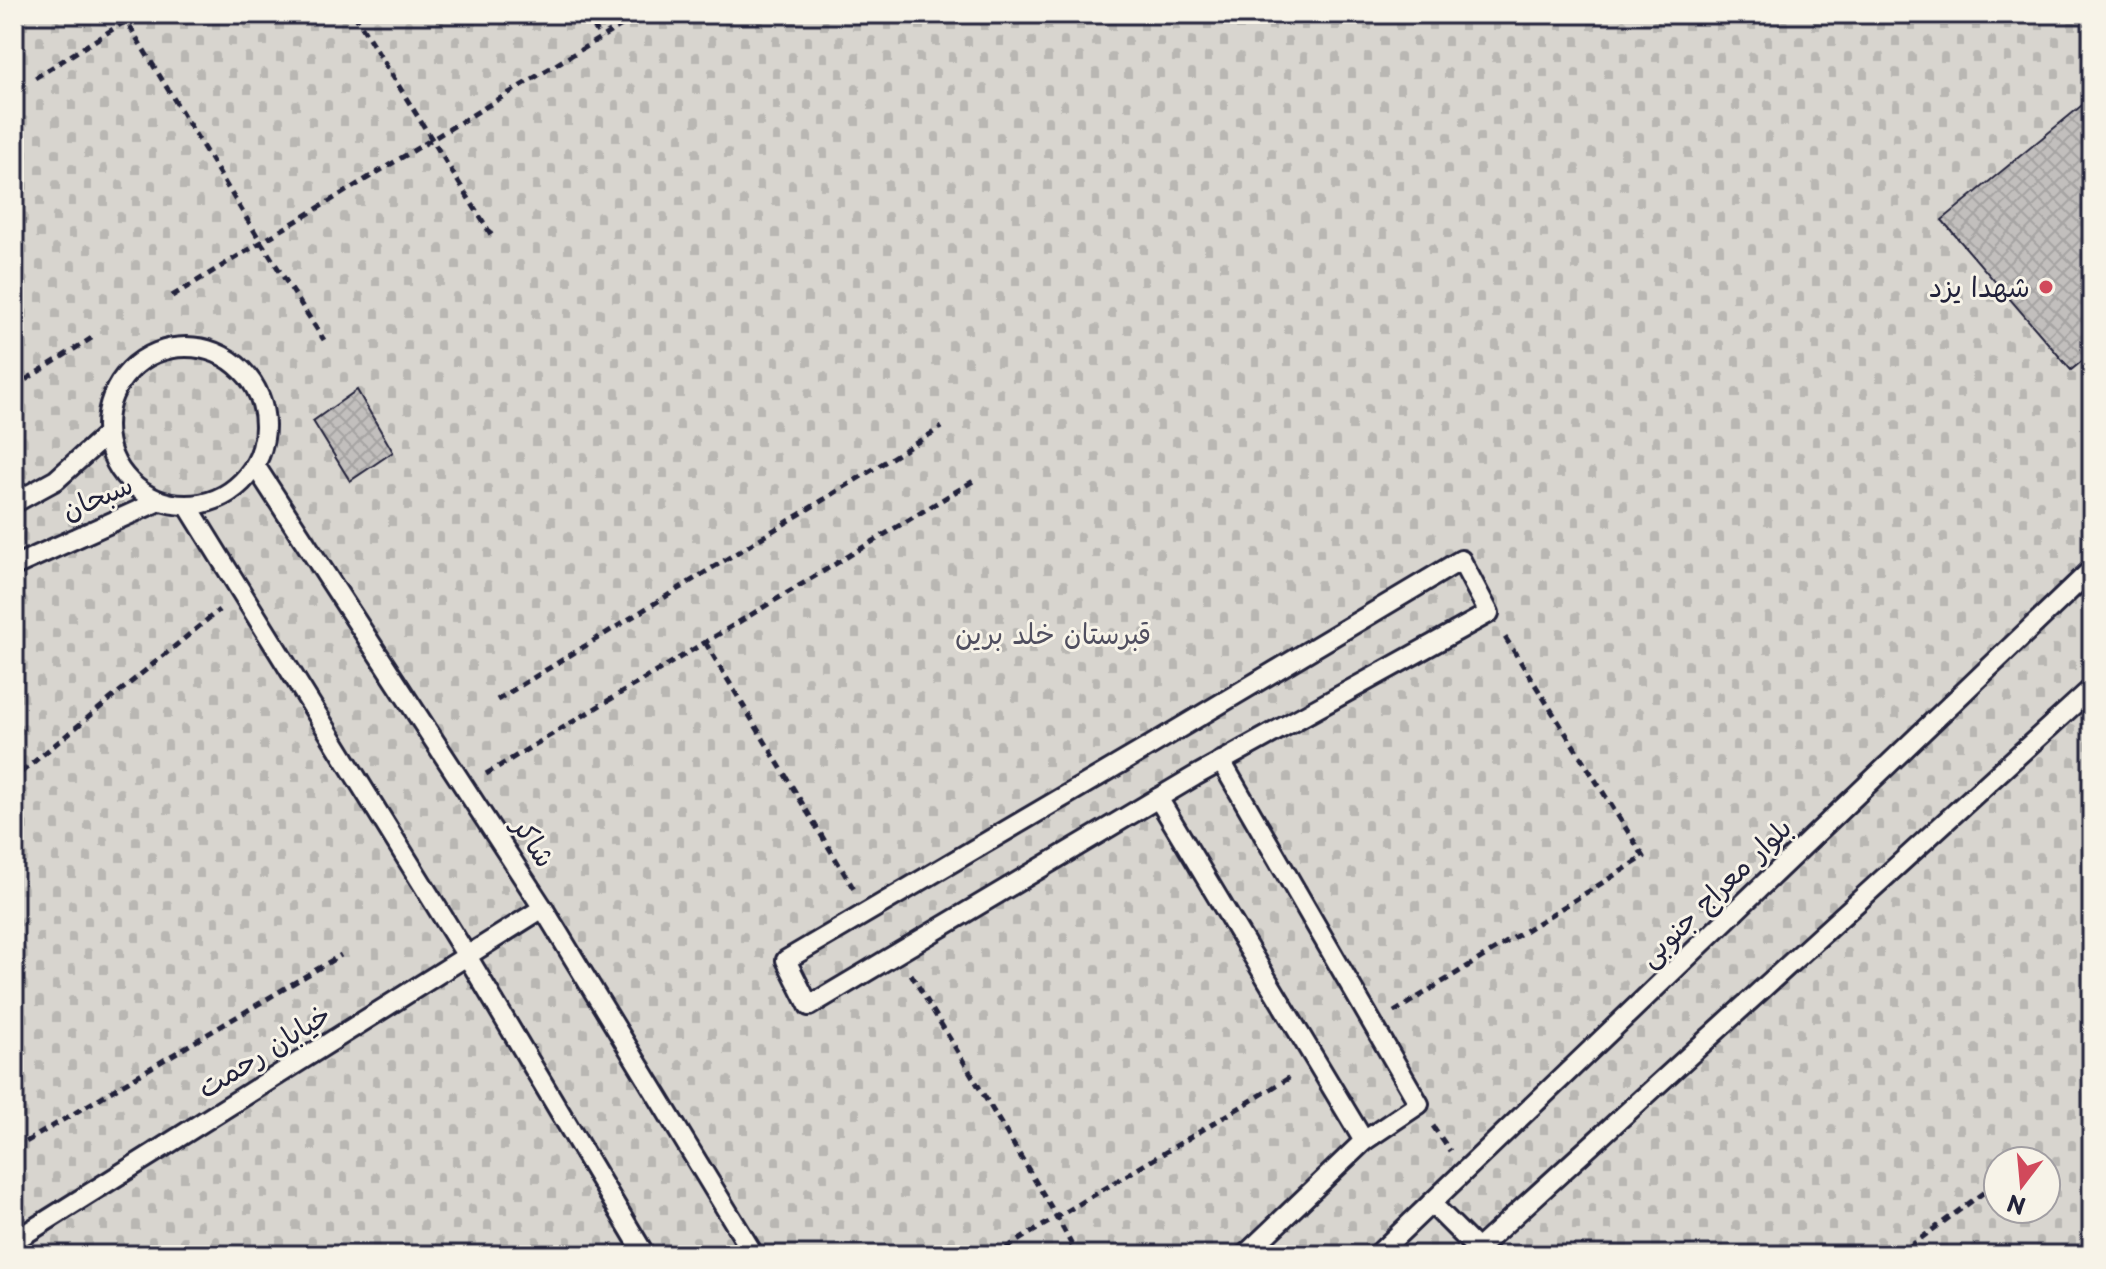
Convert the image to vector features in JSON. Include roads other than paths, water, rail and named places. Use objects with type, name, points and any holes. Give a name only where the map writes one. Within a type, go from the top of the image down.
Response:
[{"type":"lane","points":[[174,347],[205,347],[233,361],[255,383],[266,410],[266,440],[256,467],[227,495],[188,506],[159,501],[133,486],[115,463],[107,434],[108,405],[121,378],[144,357],[174,347]]},
{"type":"lane","name":"سبحان","points":[[14,503],[56,480],[107,434]]},
{"type":"lane","name":"شاکر","points":[[256,467],[543,908],[754,1255]]},
{"type":"lane","name":"سبحان","points":[[14,566],[159,501]]},
{"type":"lane","points":[[188,506],[467,956],[645,1255]]},
{"type":"lane","points":[[1461,560],[1489,613],[1158,798],[898,952],[809,1006],[786,960],[1461,560]]},
{"type":"lane","name":"بلوار معراج جنوبی","points":[[1377,1255],[2092,569]]},
{"type":"lane","points":[[1431,1203],[1474,1252],[2092,688]]},
{"type":"lane","points":[[1221,761],[1419,1104],[1364,1141],[1245,1255]]},
{"type":"lane","points":[[1158,798],[1364,1141]]},
{"type":"lane","name":"خیابان رحمت","points":[[14,1241],[543,908]]},
{"type":"place","name":"شهدا یزد","points":[[2046,287]]},
{"type":"park label","name":"قبرستان خلد برین","points":[[1053,634]]}]
